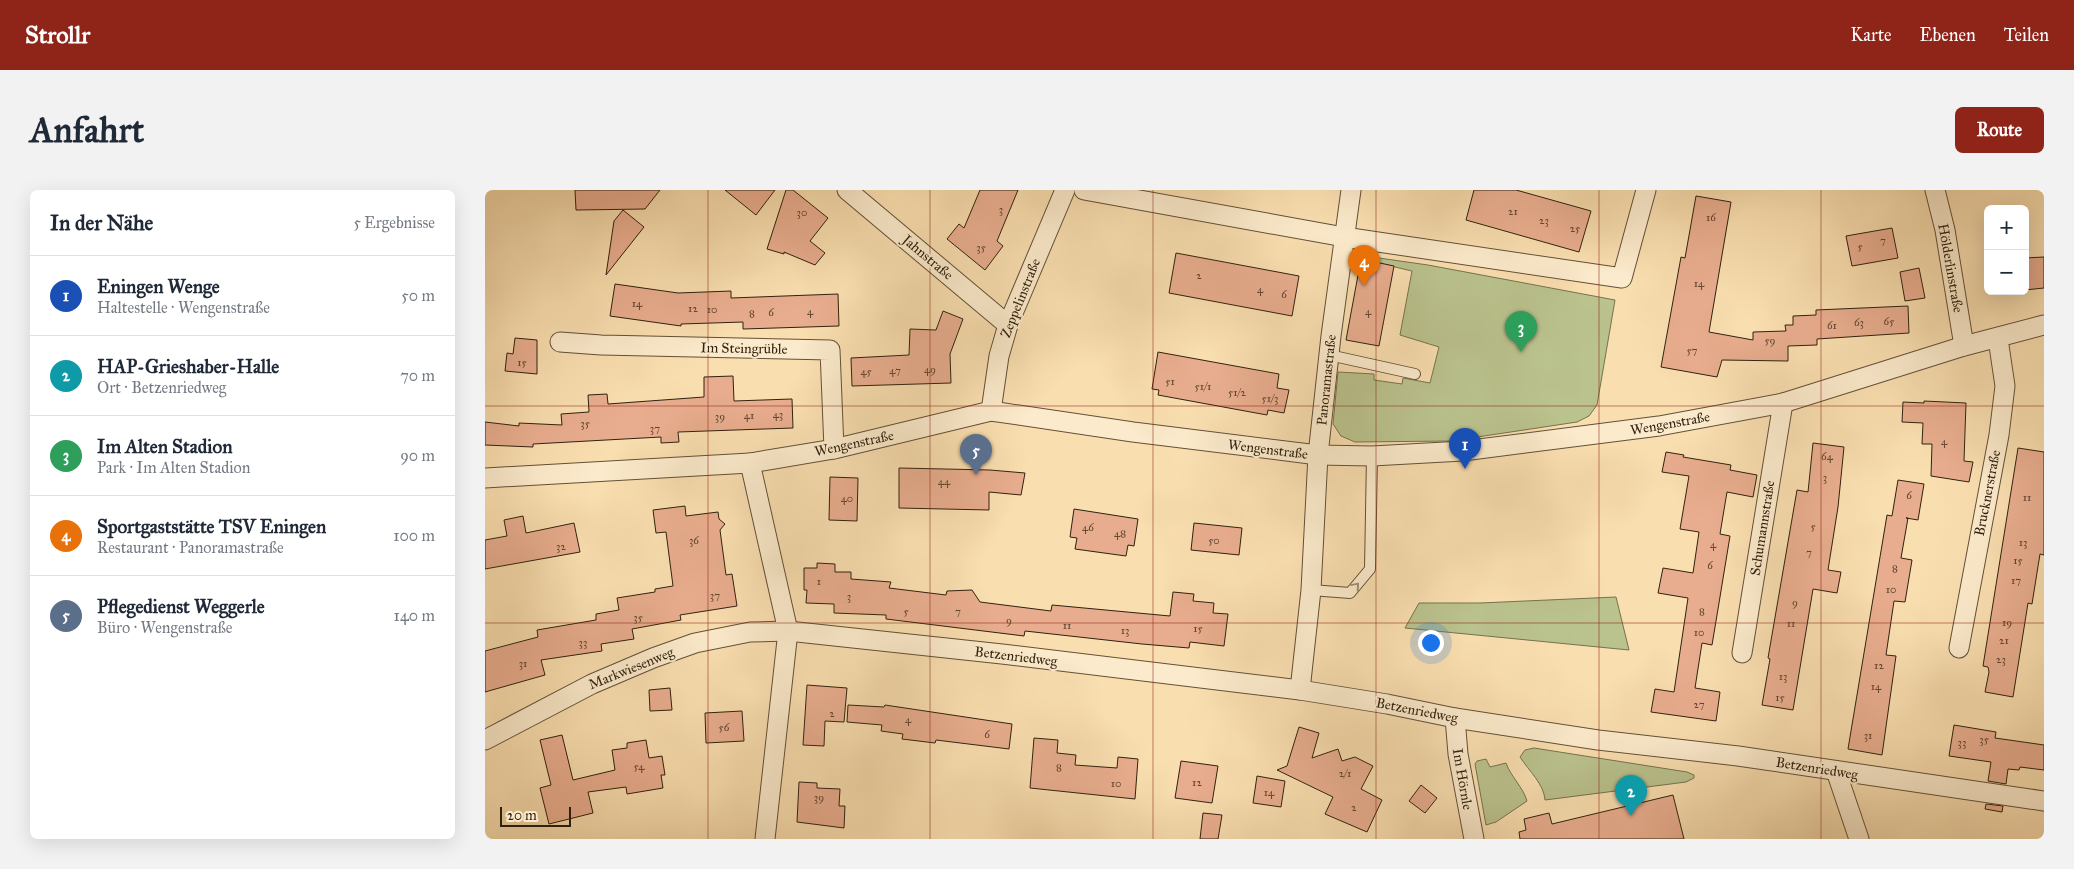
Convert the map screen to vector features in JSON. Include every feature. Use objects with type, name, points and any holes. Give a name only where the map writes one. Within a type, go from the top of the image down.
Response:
[{"type":"street","name":"Jahnstraße","points":[[847,190],[1008,325]]},
{"type":"street","name":"Zeppelinstraße","points":[[991,411],[999,356],[1008,325],[1065,190]]},
{"type":"street","points":[[1084,190],[1344,237],[1622,278],[1646,190]]},
{"type":"street","name":"Panoramastraße","points":[[1301,690],[1311,590],[1318,455],[1329,354],[1351,190]]},
{"type":"street","name":"Hölderlinstraße","points":[[1935,190],[1945,230],[1964,346]]},
{"type":"street","name":"Wengenstraße","points":[[485,478],[750,463],[834,449],[991,411],[1133,432],[1318,455],[1372,456],[1463,451],[1659,426],[1783,402],[1964,346],[2044,325]]},
{"type":"street","name":"Brucknerstraße","points":[[1959,648],[2000,425],[2005,386],[1998,338]]},
{"type":"street","name":"Im Steingrüble","points":[[560,342],[601,345],[830,350],[834,449]]},
{"type":"street","name":"Schumannstraße","points":[[1742,654],[1783,402]]},
{"type":"street","points":[[750,463],[788,631],[765,839]]},
{"type":"street","name":"Betzenriedweg","points":[[788,631],[1002,654],[1301,690],[1387,704],[1455,718],[1598,740],[1738,756],[2044,801]]},
{"type":"street","name":"Markwiesenweg","points":[[485,740],[592,684],[653,658],[695,643],[749,632],[788,631]]},
{"type":"street","name":"Im Hörnle","points":[[1455,718],[1458,754],[1474,839]]},
{"type":"street","points":[[1835,771],[1859,839]]},
{"type":"lane","points":[[1329,354],[1415,374]]},
{"type":"lane","points":[[1311,590],[1350,593],[1370,569],[1372,456]]},
{"type":"green space","points":[[1365,256],[1428,265],[1615,300],[1597,405],[1589,416],[1577,422],[1451,441],[1355,442],[1341,436],[1333,424],[1338,372],[1374,374],[1374,380],[1402,384],[1403,378],[1430,383],[1439,347],[1400,335],[1412,271],[1361,259]]},
{"type":"green space","points":[[1616,597],[1629,650],[1405,628],[1419,603],[1480,603]]},
{"type":"green space","points":[[1534,748],[1687,772],[1694,775],[1694,778],[1686,782],[1545,800],[1542,788],[1520,757],[1525,750]]},
{"type":"green space","points":[[1486,759],[1490,767],[1506,763],[1527,801],[1496,822],[1486,825],[1475,764],[1477,761]]},
{"type":"building","points":[[575,190],[660,190],[645,209],[576,210]]},
{"type":"building","points":[[725,190],[775,190],[756,215]]},
{"type":"building","points":[[786,190],[793,190],[828,218],[810,241],[825,253],[815,265],[784,252],[784,254],[767,249]]},
{"type":"building","points":[[980,190],[1018,190],[997,241],[1003,246],[985,270],[947,239],[959,224],[964,228]]},
{"type":"building","points":[[1474,190],[1516,190],[1591,211],[1579,252],[1466,220]]},
{"type":"building","points":[[1696,196],[1731,202],[1709,332],[1753,340],[1753,332],[1786,331],[1785,325],[1793,325],[1793,316],[1816,315],[1816,310],[1908,306],[1909,333],[1817,339],[1817,345],[1788,346],[1788,361],[1722,360],[1717,377],[1661,367],[1681,257],[1685,258]]},
{"type":"building","points":[[623,210],[644,227],[606,275],[614,221]]},
{"type":"building","points":[[1892,228],[1898,258],[1852,266],[1846,236]]},
{"type":"building","points":[[1176,253],[1299,276],[1292,316],[1169,293]]},
{"type":"building","points":[[2044,257],[2044,288],[2029,290],[2029,258]]},
{"type":"building","points":[[1361,259],[1394,266],[1379,346],[1346,340]]},
{"type":"building","points":[[1919,268],[1925,298],[1905,301],[1900,272]]},
{"type":"building","points":[[615,284],[678,293],[731,291],[731,298],[838,294],[839,326],[743,329],[743,322],[681,324],[681,326],[610,316]]},
{"type":"building","points":[[943,311],[963,319],[950,354],[951,383],[852,386],[851,358],[909,355],[910,329],[936,330]]},
{"type":"building","points":[[515,338],[537,340],[537,374],[505,371],[507,353],[513,354]]},
{"type":"building","points":[[1158,352],[1279,374],[1277,388],[1289,390],[1284,413],[1268,410],[1267,415],[1158,395],[1159,390],[1152,389]]},
{"type":"building","points":[[733,376],[734,401],[792,399],[793,428],[678,432],[679,442],[661,443],[661,437],[533,444],[533,447],[485,445],[485,422],[519,426],[519,423],[562,425],[561,414],[589,412],[588,395],[607,394],[608,404],[704,397],[704,377]]},
{"type":"building","points":[[1924,401],[1966,403],[1964,461],[1973,462],[1969,482],[1931,476],[1932,444],[1922,444],[1923,423],[1902,422],[1903,402],[1924,403]]},
{"type":"building","points":[[1813,443],[1844,447],[1838,507],[1828,570],[1841,572],[1837,593],[1813,589],[1793,710],[1762,705],[1770,659],[1768,658],[1797,490],[1808,492]]},
{"type":"building","points":[[2018,448],[2044,452],[2044,555],[2040,554],[2032,604],[2028,603],[2013,697],[1985,692],[1989,672],[1988,667],[1983,666]]},
{"type":"building","points":[[1666,452],[1684,455],[1683,457],[1731,465],[1730,470],[1757,475],[1753,497],[1727,492],[1720,534],[1730,536],[1712,645],[1702,643],[1695,688],[1720,692],[1716,721],[1651,712],[1655,689],[1674,692],[1688,598],[1658,593],[1663,568],[1693,573],[1699,532],[1680,529],[1689,476],[1662,472]]},
{"type":"building","points":[[899,468],[990,470],[1025,473],[1021,495],[989,492],[989,510],[899,508]]},
{"type":"building","points":[[830,477],[858,478],[857,521],[829,520]]},
{"type":"building","points":[[1898,480],[1924,484],[1918,520],[1908,518],[1901,558],[1912,560],[1905,602],[1894,601],[1886,655],[1896,656],[1882,755],[1848,749],[1887,515],[1892,516]]},
{"type":"building","points":[[685,506],[686,516],[718,512],[719,519],[725,524],[720,530],[726,575],[732,574],[737,606],[680,615],[681,620],[632,629],[634,639],[601,644],[602,651],[541,660],[545,675],[485,692],[485,651],[538,637],[537,630],[596,620],[596,614],[619,610],[617,598],[655,592],[655,589],[673,586],[666,532],[656,533],[653,510]]},
{"type":"building","points":[[1074,509],[1138,519],[1134,546],[1128,545],[1126,556],[1075,549],[1077,538],[1070,537]]},
{"type":"building","points":[[523,516],[526,533],[574,523],[580,552],[485,569],[485,540],[507,536],[504,520]]},
{"type":"building","points":[[1194,523],[1242,528],[1239,555],[1191,550]]},
{"type":"building","points":[[817,563],[835,564],[835,572],[851,572],[851,579],[891,582],[889,588],[946,595],[947,591],[972,590],[980,602],[1051,611],[1052,605],[1170,616],[1173,592],[1194,594],[1193,601],[1214,603],[1213,613],[1228,614],[1224,646],[1190,642],[1189,648],[1025,631],[1024,636],[886,619],[886,615],[834,613],[834,604],[806,603],[807,590],[804,590],[804,568],[817,568]]},
{"type":"building","points":[[807,685],[847,688],[844,722],[825,721],[824,746],[803,745]]},
{"type":"building","points":[[670,688],[672,710],[650,711],[649,690]]},
{"type":"building","points":[[848,705],[884,707],[885,705],[1012,724],[1009,749],[936,740],[935,743],[902,739],[903,734],[881,731],[882,725],[847,722]]},
{"type":"building","points":[[742,711],[744,741],[706,743],[705,713]]},
{"type":"building","points":[[1954,725],[1996,732],[1995,738],[2044,745],[2044,770],[2020,767],[2019,770],[2008,769],[2006,784],[1988,781],[1991,762],[1949,756]]},
{"type":"building","points":[[1299,727],[1319,733],[1312,758],[1338,749],[1342,761],[1355,757],[1373,766],[1361,789],[1382,800],[1367,832],[1325,814],[1333,797],[1277,770],[1287,766]]},
{"type":"building","points":[[562,735],[573,780],[615,770],[612,750],[627,748],[627,743],[646,740],[649,758],[662,756],[665,775],[661,775],[663,788],[627,794],[626,787],[588,792],[593,813],[549,824],[540,788],[551,785],[540,740]]},
{"type":"building","points":[[1034,738],[1058,740],[1057,753],[1076,755],[1075,765],[1117,768],[1118,757],[1138,759],[1135,799],[1030,788]]},
{"type":"building","points":[[1181,761],[1218,766],[1212,803],[1175,798]]},
{"type":"building","points":[[1257,776],[1285,781],[1281,807],[1253,803]]},
{"type":"building","points":[[799,782],[817,783],[817,788],[840,789],[839,806],[845,806],[844,828],[797,822]]},
{"type":"building","points":[[1421,785],[1437,798],[1425,813],[1409,801]]},
{"type":"building","points":[[1673,795],[1684,839],[1520,839],[1519,832],[1526,830],[1524,819],[1549,813],[1552,824]]},
{"type":"building","points":[[1986,804],[2003,806],[2002,812],[1985,809]]},
{"type":"building","points":[[1203,813],[1222,815],[1218,839],[1200,839]]},
{"type":"place","name":"Sportgaststätte TSV Eningen","points":[[1364,286]]},
{"type":"place","name":"Im Alten Stadion","points":[[1521,352]]},
{"type":"place","name":"Eningen Wenge","points":[[1465,469]]},
{"type":"place","name":"Pflegedienst Weggerle","points":[[976,475]]},
{"type":"place","name":"HAP-Grieshaber-Halle","points":[[1631,816]]}]
